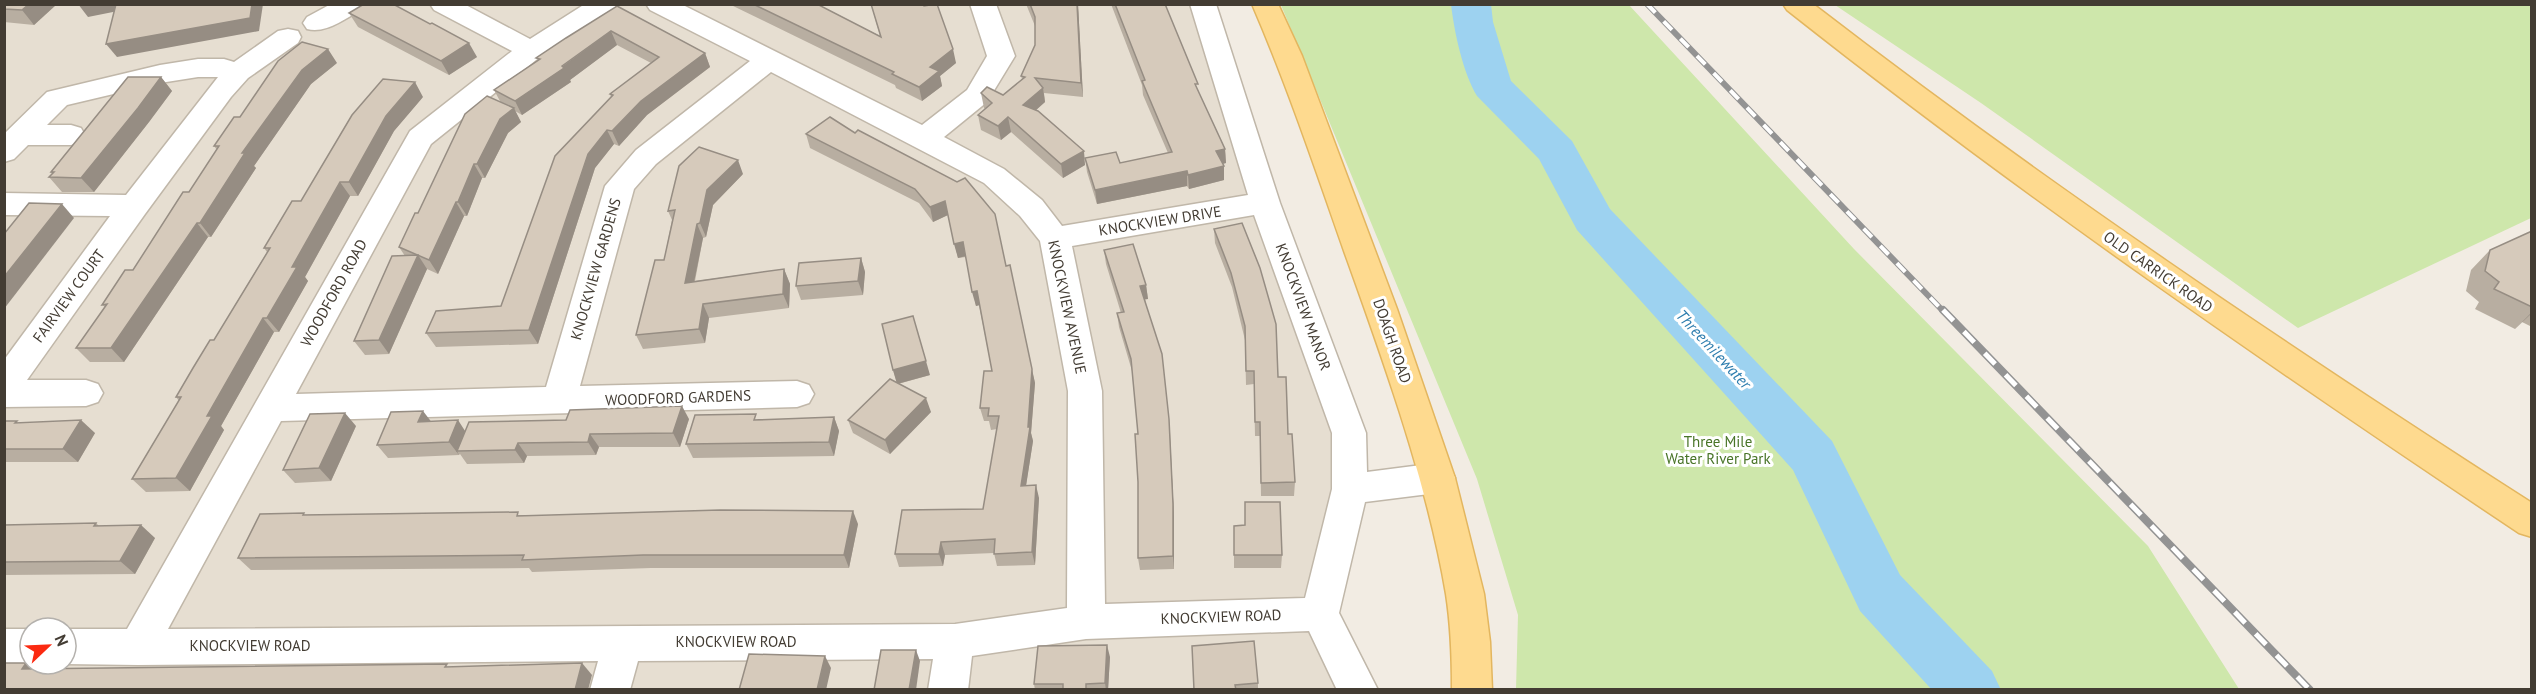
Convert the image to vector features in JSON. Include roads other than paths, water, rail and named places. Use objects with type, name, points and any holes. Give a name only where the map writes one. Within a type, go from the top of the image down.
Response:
[{"type":"main road","name":"DOAGH ROAD","points":[[1265,4],[1288,56],[1381,309],[1437,478],[1466,594],[1471,642],[1472,690]]},
{"type":"main road","name":"OLD CARRICK ROAD","points":[[1796,4],[1916,99],[2062,205],[2240,329],[2532,522]]},
{"type":"street","points":[[316,23],[352,4]]},
{"type":"street","points":[[443,4],[531,50]]},
{"type":"street","name":"WOODFORD ROAD","points":[[138,647],[420,138],[531,50],[604,4]]},
{"type":"street","name":"KNOCKVIEW AVENUE","points":[[659,4],[924,138],[994,176],[1031,208],[1055,238],[1085,391],[1086,622]]},
{"type":"street","points":[[924,138],[977,96],[1001,56],[983,4]]},
{"type":"street","name":"KNOCKVIEW MANOR","points":[[1203,4],[1265,203],[1349,432],[1350,489],[1320,614]]},
{"type":"street","name":"FAIRVIEW COURT","points":[[4,386],[134,206],[221,91],[238,72],[288,37]]},
{"type":"street","name":"KNOCKVIEW GARDENS","points":[[559,401],[620,186],[646,157],[768,60]]},
{"type":"street","points":[[13,144],[57,98],[188,70],[224,68],[238,72]]},
{"type":"street","points":[[13,144],[71,135]]},
{"type":"street","name":"KNOCKVIEW DRIVE","points":[[1055,238],[1265,203]]},
{"type":"street","points":[[9,205],[134,206]]},
{"type":"street","points":[[4,394],[86,393]]},
{"type":"street","name":"WOODFORD GARDENS","points":[[270,408],[797,394]]},
{"type":"street","points":[[1350,489],[1437,478]]},
{"type":"street","points":[[1320,614],[1358,690]]},
{"type":"street","name":"KNOCKVIEW ROAD","points":[[78,647],[955,641],[1086,622],[1320,614]]},
{"type":"street","points":[[948,690],[955,641]]},
{"type":"street","points":[[610,690],[622,643]]},
{"type":"waterway","name":"Threemilewater","points":[[1471,4],[1473,22],[1492,86],[1557,151],[1593,219],[1813,456],[1880,593],[1971,690]]},
{"type":"railway","points":[[1647,4],[1944,312]]},
{"type":"railway","points":[[1943,310],[2310,690]]},
{"type":"park label","name":"Three Mile Water River Park","points":[[1718,450]]}]
